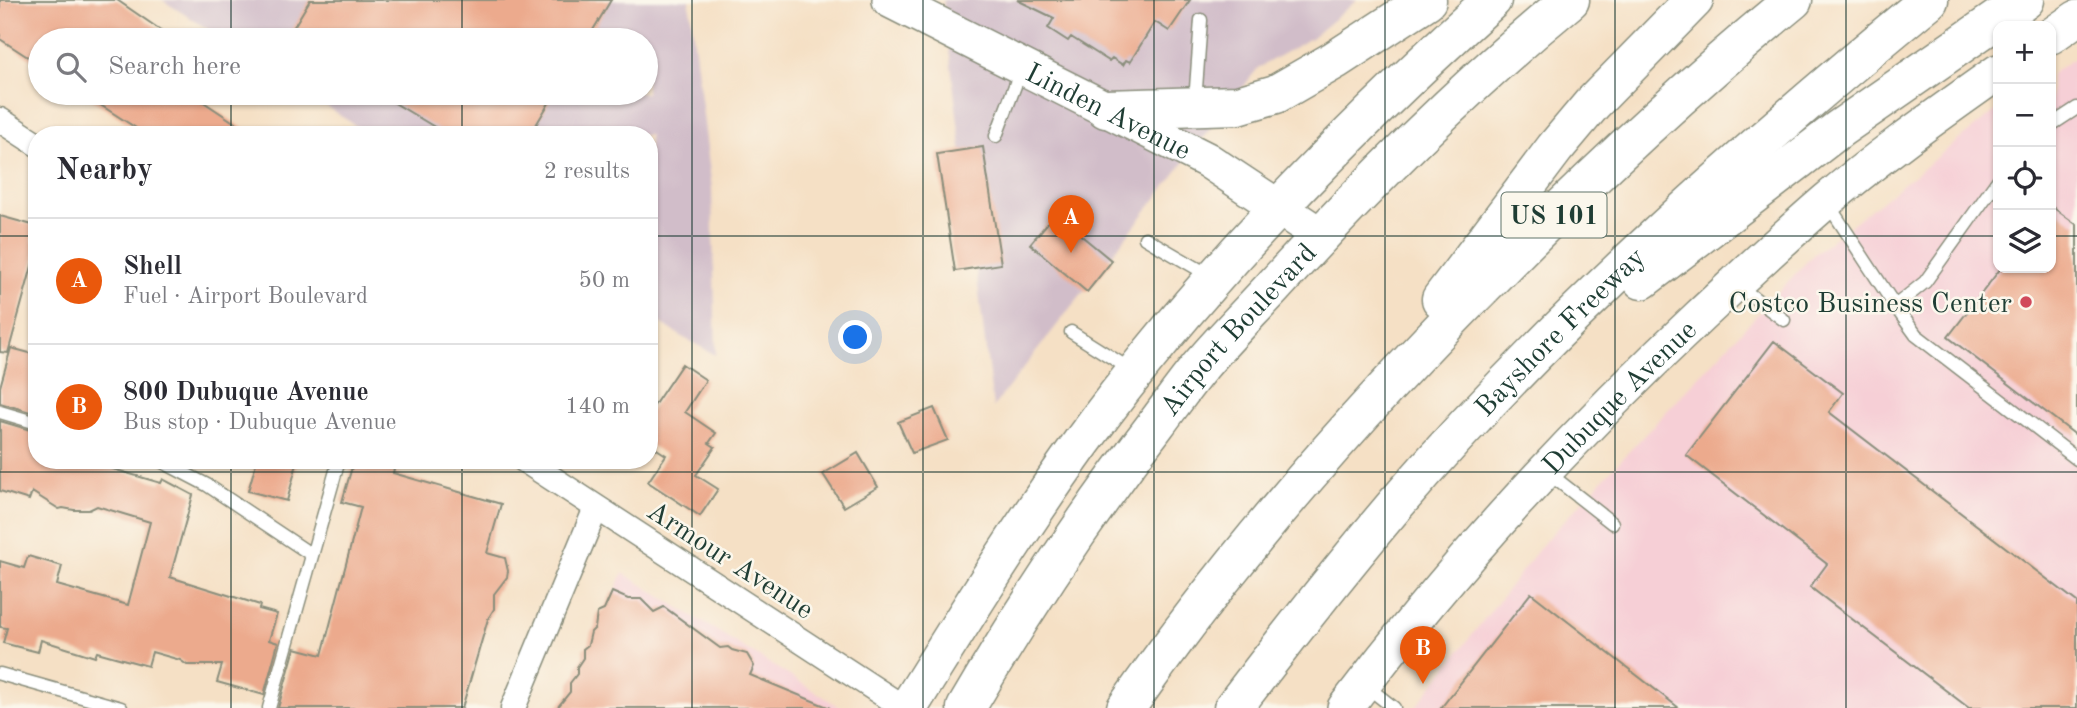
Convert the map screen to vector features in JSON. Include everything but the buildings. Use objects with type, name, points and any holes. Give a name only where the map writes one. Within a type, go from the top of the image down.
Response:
[{"type":"main road","points":[[1106,109],[1238,105],[1276,94],[1335,60],[1427,0]]},
{"type":"main road","name":"Airport Boulevard","points":[[906,708],[1013,541],[1083,441],[1136,372],[1278,207],[1364,119],[1492,0]]},
{"type":"main road","name":"Airport Boulevard","points":[[966,708],[1027,608],[1112,481],[1202,364],[1320,235],[1462,96],[1570,0]]},
{"type":"main road","points":[[1331,447],[1555,148],[1592,104],[1694,0]]},
{"type":"main road","name":"US 101","points":[[1126,708],[1235,562],[1331,447],[1444,324],[1549,219],[1652,122],[1793,0]]},
{"type":"main road","name":"Bayshore Freeway","points":[[1233,708],[1303,616],[1388,514],[1507,383],[1609,281],[1711,185],[1822,87],[1929,0]]},
{"type":"main road","points":[[1507,383],[1839,129],[2025,0]]},
{"type":"street","name":"Linden Avenue","points":[[890,0],[1207,160],[1320,235]]},
{"type":"street","points":[[2056,33],[2077,18]]},
{"type":"street","name":"Dubuque Avenue","points":[[1354,696],[1437,592],[1616,397],[1825,201],[1886,152],[1993,76]]},
{"type":"street","points":[[0,120],[28,138]]},
{"type":"street","name":"Armour Avenue","points":[[538,469],[906,708]]},
{"type":"street","points":[[513,708],[596,508]]},
{"type":"lane","points":[[1195,106],[1201,20]]},
{"type":"lane","points":[[996,135],[1023,67]]},
{"type":"lane","points":[[2056,122],[2077,108]]},
{"type":"lane","points":[[1895,306],[1925,282],[1993,187]]},
{"type":"lane","points":[[1825,201],[1916,335],[2077,459]]},
{"type":"lane","points":[[1145,239],[1215,278]]},
{"type":"lane","points":[[1735,284],[1784,320]]},
{"type":"lane","points":[[1071,332],[1136,372]]},
{"type":"lane","points":[[0,412],[28,420]]},
{"type":"lane","points":[[176,469],[207,485],[312,555]]},
{"type":"lane","points":[[269,708],[336,469]]},
{"type":"lane","points":[[1546,471],[1612,523]]},
{"type":"lane","points":[[0,674],[121,708]]},
{"type":"lane","points":[[1354,696],[1394,708]]},
{"type":"shaded area","points":[[162,0],[689,0],[712,189],[716,355],[658,321],[658,126],[356,126],[324,105],[658,105],[658,28],[206,28]]},
{"type":"shaded area","points":[[943,0],[1357,0],[1311,38],[1258,68],[993,407]]},
{"type":"shaded area","points":[[2077,56],[2077,708],[1415,708],[1546,540],[1813,255],[1993,113],[1993,273],[2056,273],[2056,71]]},
{"type":"shaded area","points":[[623,573],[840,707],[567,708]]},
{"type":"place","name":"Shell","points":[[1071,253]]},
{"type":"place","name":"Costco Business Center","points":[[2026,302]]},
{"type":"place","name":"800 Dubuque Avenue","points":[[1423,684]]}]
